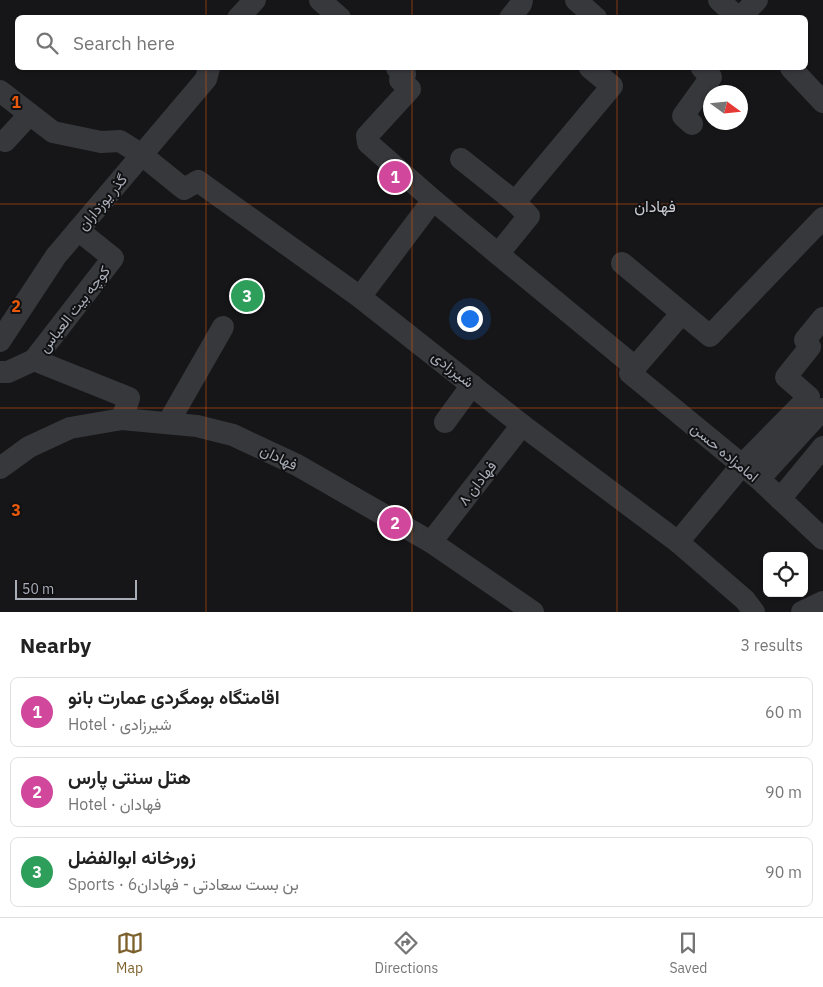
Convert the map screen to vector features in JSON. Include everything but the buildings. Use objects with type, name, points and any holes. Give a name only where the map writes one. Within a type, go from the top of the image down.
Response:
[{"type":"street","points":[[241,15],[255,0]]},
{"type":"street","points":[[320,0],[337,15]]},
{"type":"street","points":[[512,15],[522,0]]},
{"type":"street","points":[[576,0],[593,15]]},
{"type":"street","points":[[729,12],[757,0]]},
{"type":"street","name":"گذر يوزداران","points":[[0,341],[56,256],[206,79],[208,70]]},
{"type":"street","points":[[400,70],[405,74],[400,80],[410,89],[367,136],[368,143],[433,200],[636,367],[682,313]]},
{"type":"street","points":[[515,202],[612,86],[592,70]]},
{"type":"street","points":[[692,124],[683,116],[711,77],[704,70]]},
{"type":"street","points":[[793,70],[823,102]]},
{"type":"street","points":[[0,91],[53,132],[101,142],[120,141],[142,154]]},
{"type":"street","points":[[5,141],[30,114]]},
{"type":"street","name":"شیرزادی","points":[[142,154],[184,189],[198,181],[360,297],[522,424],[678,542],[745,600],[749,610]]},
{"type":"street","points":[[461,159],[530,216],[498,254]]},
{"type":"street","points":[[360,297],[433,200]]},
{"type":"street","points":[[622,263],[710,336],[823,218]]},
{"type":"street","name":"کوچه بيت العباس","points":[[34,360],[113,258],[78,230]]},
{"type":"street","points":[[750,472],[809,397],[786,377],[810,347],[805,340],[823,318]]},
{"type":"street","points":[[168,423],[223,328]]},
{"type":"street","points":[[0,372],[8,372],[34,360],[129,398],[122,419]]},
{"type":"street","name":"امامزاده حسن","points":[[636,367],[630,374],[750,472],[823,539]]},
{"type":"street","points":[[445,422],[472,385]]},
{"type":"street","points":[[678,542],[750,472],[823,409]]},
{"type":"street","name":"فهادان","points":[[0,468],[29,447],[70,428],[122,419],[197,426],[224,433],[297,465],[431,542],[532,612]]},
{"type":"street","name":"فهادان ۸","points":[[431,542],[522,424]]},
{"type":"street","points":[[780,499],[823,448]]},
{"type":"street","points":[[802,612],[823,602]]},
{"type":"place","name":"اقامتگاه بومگردی عمارت بانو","points":[[395,177]]},
{"type":"place","name":"زورخانه ابوالفضل","points":[[247,296]]},
{"type":"place","name":"هتل سنتی پارس","points":[[395,523]]},
{"type":"district","name":"فهادان","points":[[655,206]]}]
